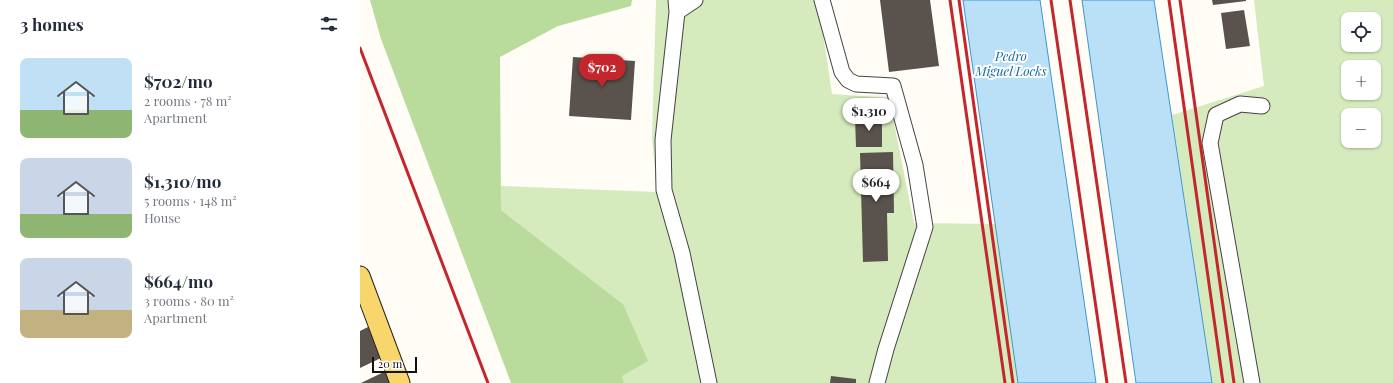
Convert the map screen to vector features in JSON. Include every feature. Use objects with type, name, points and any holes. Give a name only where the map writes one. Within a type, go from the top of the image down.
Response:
[{"type":"main road","points":[[360,276],[400,383]]},
{"type":"lane","points":[[695,0],[676,6],[663,140],[664,190],[682,253],[709,383]]},
{"type":"lane","points":[[822,0],[842,72],[848,80],[856,84],[893,86],[916,165],[925,228],[877,383]]},
{"type":"lane","points":[[1252,383],[1210,143],[1216,115],[1240,104],[1262,106]]},
{"type":"green space","points":[[370,0],[632,0],[631,6],[558,26],[500,57],[501,210],[623,304],[648,361],[622,376],[624,383],[511,383],[381,39]]},
{"type":"green space","points":[[656,0],[818,0],[832,94],[889,98],[914,223],[995,224],[1018,383],[624,383],[622,376],[623,304],[501,210],[501,186],[657,192],[652,138]]},
{"type":"green space","points":[[1254,0],[1393,0],[1393,383],[1212,383],[1172,115],[1264,86]]},
{"type":"water","name":"Pedro Miguel Locks","points":[[963,0],[1040,0],[1096,383],[1018,383]]},
{"type":"water","points":[[1082,0],[1154,0],[1212,383],[1136,383]]},
{"type":"building","points":[[880,0],[930,0],[939,66],[889,72]]},
{"type":"building","points":[[1212,0],[1246,0],[1246,1],[1213,5]]},
{"type":"building","points":[[1244,10],[1250,46],[1226,49],[1221,13]]},
{"type":"building","points":[[573,57],[635,61],[631,120],[569,116]]},
{"type":"building","points":[[855,118],[882,118],[882,147],[856,147]]},
{"type":"building","points":[[893,152],[894,213],[887,213],[888,261],[863,262],[860,153]]},
{"type":"building","points":[[368,327],[383,357],[360,368],[360,331]]},
{"type":"building","points":[[388,370],[394,383],[361,383]]},
{"type":"building","points":[[831,376],[856,379],[856,383],[830,383]]},
{"type":"railway","points":[[950,0],[1005,383]]},
{"type":"railway","points":[[959,0],[1013,383]]},
{"type":"railway","points":[[1051,0],[1107,383]]},
{"type":"railway","points":[[1070,0],[1126,383]]},
{"type":"railway","points":[[1169,0],[1223,383]]},
{"type":"railway","points":[[1180,0],[1234,383]]},
{"type":"railway","points":[[360,48],[488,383]]}]
